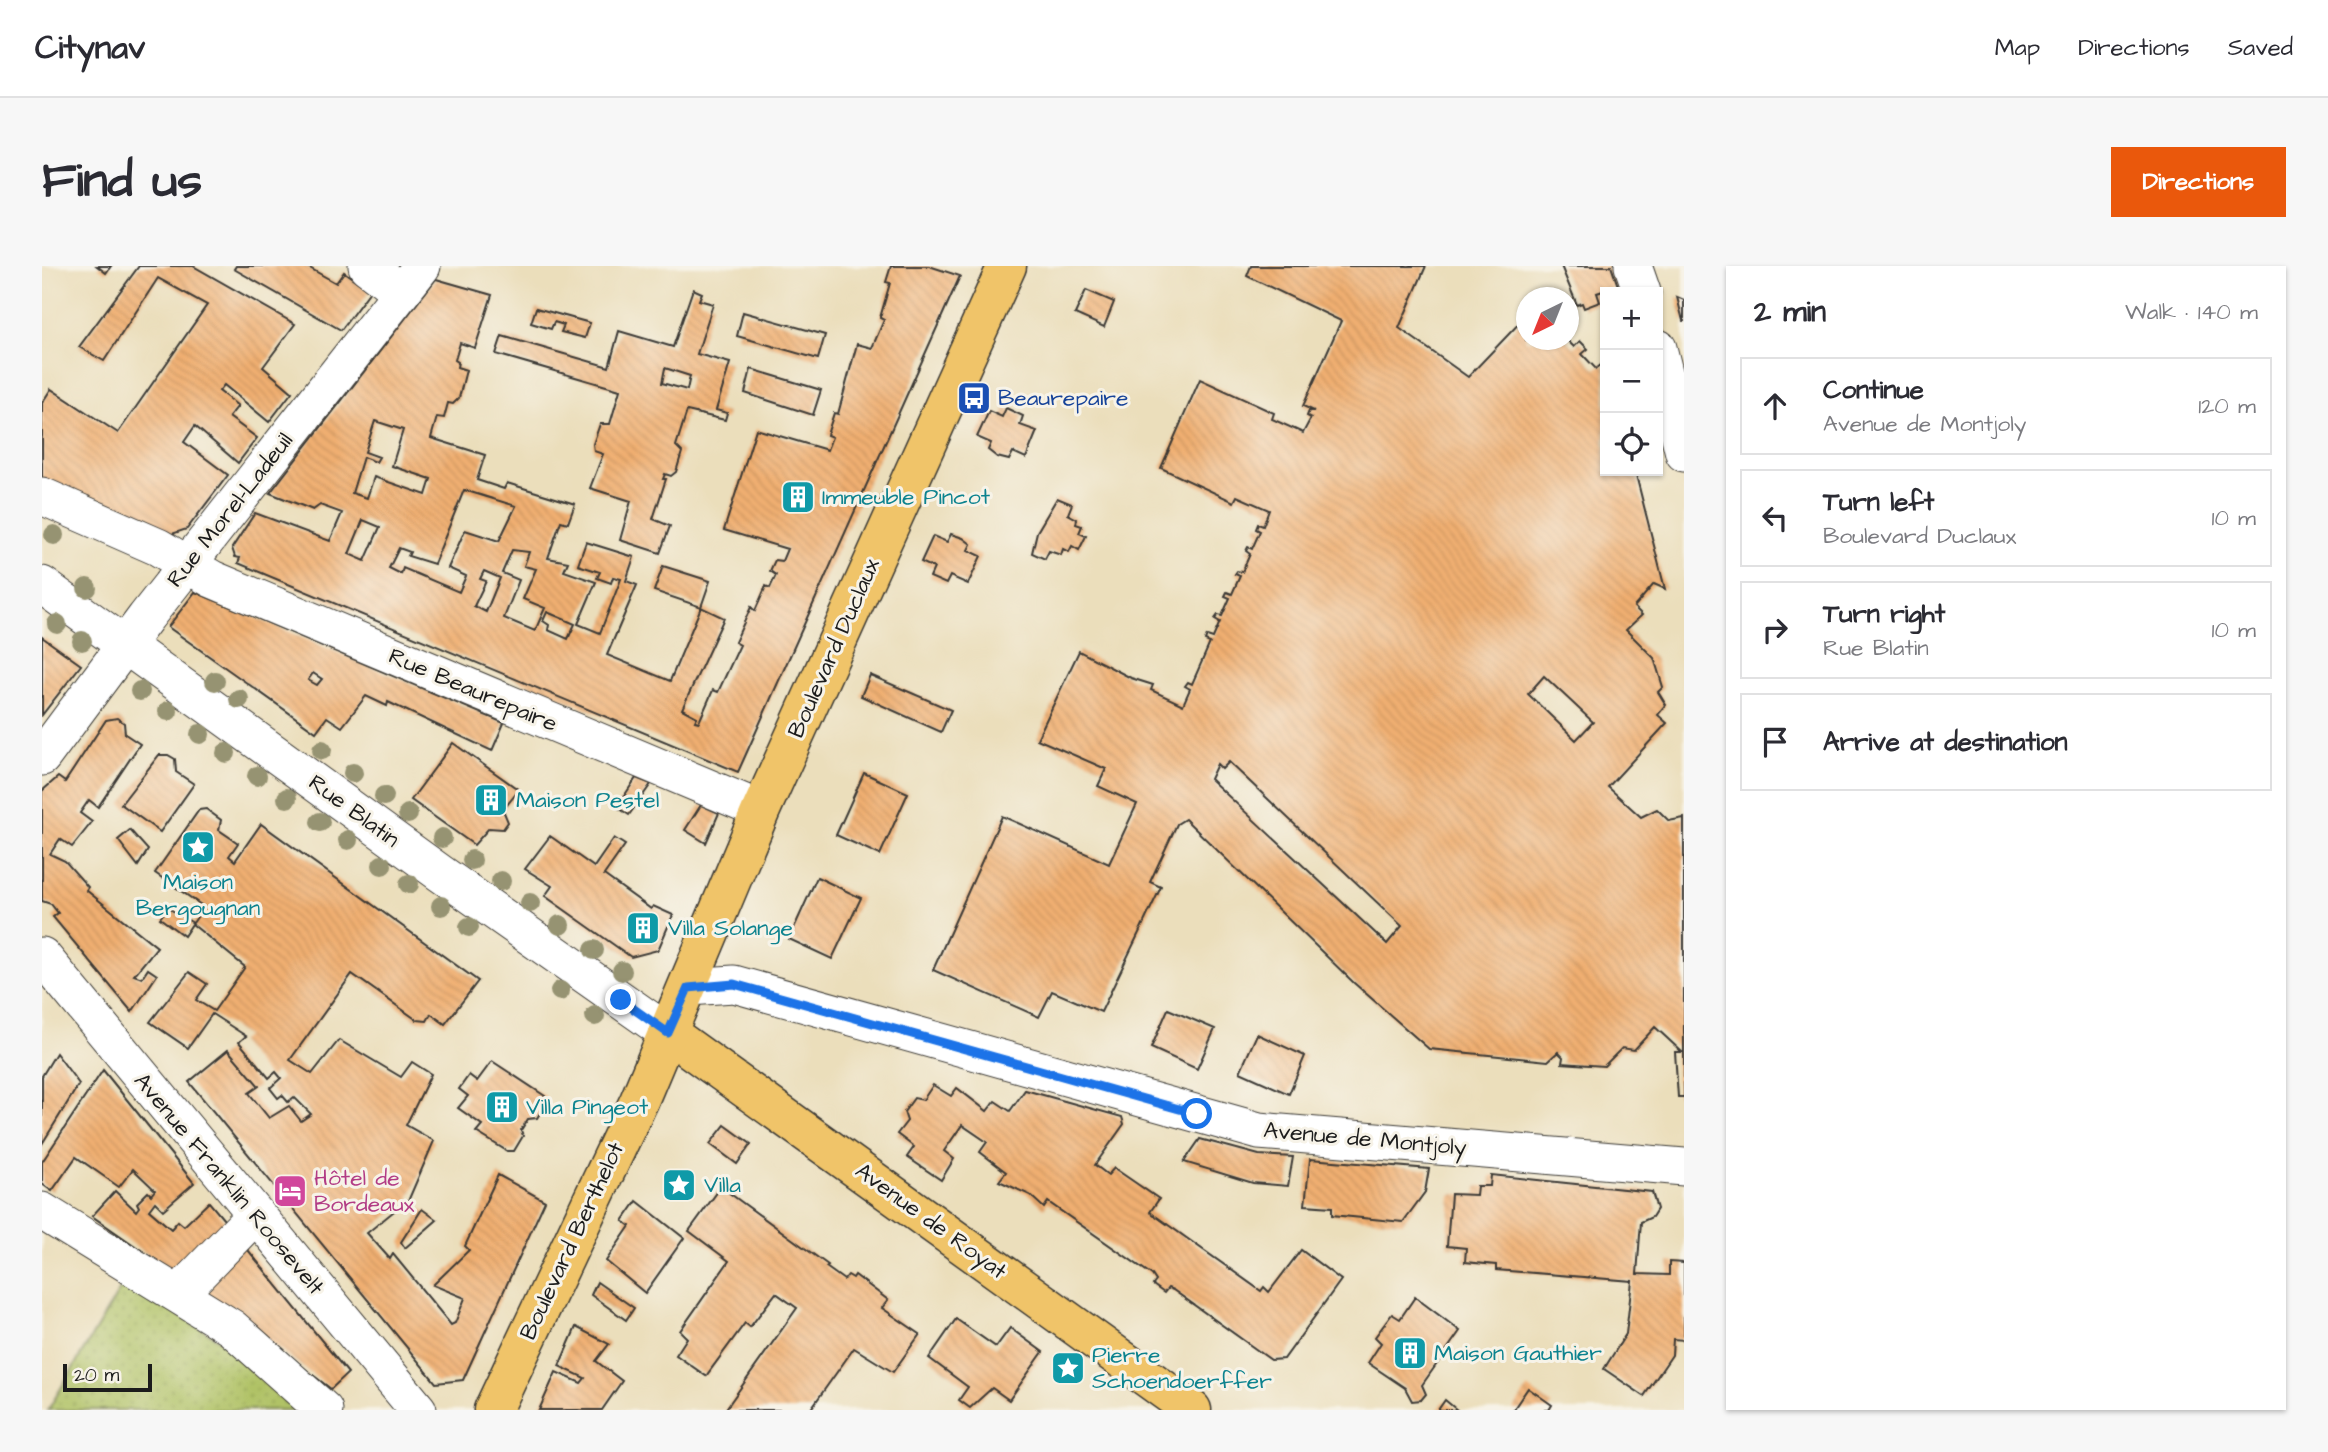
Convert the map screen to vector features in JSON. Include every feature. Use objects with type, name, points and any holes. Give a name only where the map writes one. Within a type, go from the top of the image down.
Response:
[{"type":"main road","name":"Boulevard Duclaux","points":[[668,1033],[761,810],[1007,266]]},
{"type":"main road","name":"Boulevard Berthelot","points":[[493,1410],[668,1033]]},
{"type":"main road","name":"Avenue de Royat","points":[[668,1033],[1192,1410]]},
{"type":"street","points":[[367,266],[412,279]]},
{"type":"street","points":[[1633,266],[1640,287]]},
{"type":"street","name":"Rue Morel-Ladeuil","points":[[42,757],[187,564],[412,279]]},
{"type":"street","points":[[1658,350],[1684,453]]},
{"type":"street","points":[[42,496],[158,547],[187,564]]},
{"type":"street","name":"Rue Beaurepaire","points":[[187,564],[212,579],[306,620],[761,810]]},
{"type":"street","name":"Rue Blatin","points":[[42,585],[668,1033]]},
{"type":"street","name":"Avenue Franklin Roosevelt","points":[[42,956],[418,1410]]},
{"type":"street","name":"Avenue de Montjoly","points":[[688,988],[734,984],[1259,1130],[1684,1167]]},
{"type":"street","points":[[42,1210],[232,1328],[324,1410]]},
{"type":"street","points":[[190,1282],[255,1215]]},
{"type":"green space","points":[[125,1281],[229,1346],[299,1410],[48,1410]]},
{"type":"building","points":[[97,266],[111,266],[106,273]]},
{"type":"building","points":[[139,266],[193,266],[295,324],[263,367],[292,392],[269,422],[224,385],[219,391],[238,406],[229,417],[257,438],[238,463],[195,426],[184,442],[228,475],[187,529],[169,535],[42,481],[42,403],[51,389],[118,433],[207,305],[158,278],[104,361],[79,347]]},
{"type":"building","points":[[236,266],[306,266],[336,283],[344,272],[370,291],[341,330],[234,269]]},
{"type":"building","points":[[891,266],[929,266],[960,276],[738,772],[238,563],[240,558],[235,557],[232,548],[255,513],[330,541],[342,513],[320,505],[313,510],[270,493],[436,279],[492,295],[475,348],[460,343],[455,360],[458,362],[457,367],[466,370],[459,398],[453,404],[448,403],[444,418],[437,417],[431,438],[485,455],[477,480],[504,489],[507,483],[575,504],[568,523],[561,521],[548,558],[568,562],[564,571],[596,582],[578,624],[600,633],[621,579],[613,577],[611,583],[597,578],[600,572],[578,565],[586,542],[634,557],[626,581],[637,585],[607,655],[670,681],[701,607],[724,618],[682,709],[697,717],[695,721],[699,722],[713,690],[718,692],[740,645],[735,642],[751,607],[755,611],[766,586],[770,588],[776,575],[770,571],[775,560],[782,561],[787,549],[724,530],[756,429],[827,450],[832,437],[827,435],[834,413],[838,414],[857,344],[872,348],[884,320],[880,318],[890,283],[886,282]],"holes":[[[375,421],[403,430],[392,466],[431,479],[426,495],[374,477],[367,498],[352,493],[363,457],[376,462],[379,457],[365,452]],[[464,490],[516,506],[499,541],[465,530],[448,568],[466,576],[459,592],[403,568],[401,574],[389,568],[399,548],[410,552],[408,556],[434,564]],[[363,520],[380,527],[365,561],[349,554]],[[512,550],[529,552],[524,566],[536,569],[523,599],[545,608],[535,631],[504,618],[519,580],[502,573]],[[484,571],[500,578],[486,612],[474,606],[486,581],[480,579]],[[547,612],[575,624],[568,639],[548,630],[549,625],[543,621]]]},
{"type":"building","points":[[1251,266],[1426,266],[1399,328],[1468,377],[1516,327],[1516,350],[1579,350],[1580,341],[1588,349],[1582,354],[1596,369],[1600,366],[1600,476],[1636,476],[1665,589],[1654,584],[1634,607],[1642,615],[1626,630],[1654,658],[1663,687],[1658,692],[1666,705],[1658,715],[1667,723],[1608,787],[1641,817],[1657,809],[1669,821],[1684,818],[1684,1097],[1678,1097],[1675,1052],[1682,1052],[1655,1027],[1634,1050],[1622,1048],[1604,1066],[1562,1063],[1563,1057],[1558,1052],[1548,1061],[1429,1049],[1354,983],[1185,819],[1177,824],[1150,882],[1161,887],[1101,1012],[1052,991],[1039,1017],[933,970],[1002,816],[1109,864],[1137,804],[1098,786],[1106,769],[1037,739],[1079,651],[1131,678],[1153,685],[1151,690],[1183,705],[1190,689],[1185,686],[1188,682],[1192,684],[1210,643],[1205,641],[1207,636],[1213,638],[1220,622],[1215,619],[1218,615],[1222,616],[1230,598],[1225,596],[1227,592],[1232,594],[1240,576],[1235,574],[1237,571],[1242,572],[1250,554],[1246,551],[1248,547],[1252,549],[1260,531],[1256,529],[1258,524],[1263,526],[1269,510],[1237,496],[1234,502],[1161,468],[1200,379],[1274,413],[1272,419],[1303,433],[1311,418],[1307,416],[1309,411],[1314,411],[1303,406],[1341,321],[1247,276]],"holes":[[[1544,676],[1593,722],[1576,740],[1528,694]],[[1229,762],[1402,926],[1387,944],[1210,779],[1217,764],[1222,769]]]},
{"type":"building","points":[[1561,266],[1611,266],[1618,286],[1600,287],[1600,292],[1597,293],[1600,302],[1584,308],[1582,303],[1579,304],[1579,287],[1570,287]]},
{"type":"building","points":[[693,289],[702,293],[699,300],[713,304],[697,354],[730,363],[716,410],[727,413],[725,420],[687,411],[676,446],[682,452],[676,472],[671,476],[665,474],[663,479],[666,479],[653,519],[670,526],[660,553],[620,540],[631,501],[590,488],[603,454],[594,451],[593,444],[600,424],[610,424],[620,390],[496,354],[502,336],[609,367],[619,331],[673,347]],"holes":[[[665,368],[690,376],[687,390],[662,383]]]},
{"type":"building","points":[[1086,290],[1114,302],[1104,327],[1075,314]]},
{"type":"building","points":[[1677,297],[1684,300],[1684,321],[1683,321]]},
{"type":"building","points":[[536,308],[590,323],[585,338],[561,332],[564,325],[554,322],[551,329],[531,323]]},
{"type":"building","points":[[743,312],[825,335],[818,359],[737,336]]},
{"type":"building","points":[[751,369],[821,390],[813,415],[745,393]]},
{"type":"building","points":[[1006,408],[1023,416],[1020,425],[1037,431],[1026,458],[1013,452],[1009,460],[997,457],[988,450],[991,443],[977,437],[989,411],[1002,417]]},
{"type":"building","points":[[1057,498],[1072,504],[1068,514],[1077,519],[1076,524],[1082,526],[1079,533],[1086,536],[1079,550],[1072,546],[1069,552],[1063,549],[1061,555],[1049,551],[1045,559],[1032,553],[1037,532]]},
{"type":"building","points":[[951,534],[963,538],[971,544],[968,550],[981,556],[968,584],[950,576],[946,584],[930,577],[934,568],[921,562],[933,536],[947,542]]},
{"type":"building","points":[[663,566],[710,581],[701,607],[654,591]]},
{"type":"building","points":[[195,592],[504,723],[492,751],[388,702],[387,706],[366,696],[342,727],[327,717],[316,732],[168,627]],"holes":[[[313,673],[322,679],[317,685],[308,680]]]},
{"type":"building","points":[[42,637],[81,665],[42,715]]},
{"type":"building","points":[[870,675],[951,710],[941,732],[861,696]]},
{"type":"building","points":[[117,718],[124,723],[125,734],[140,744],[98,807],[89,800],[80,813],[92,822],[72,847],[60,839],[50,854],[65,861],[88,887],[86,890],[157,947],[134,975],[142,978],[148,969],[157,975],[132,1012],[53,917],[58,913],[51,904],[42,901],[42,791],[58,777],[65,782],[106,720]]},
{"type":"building","points":[[453,743],[519,790],[503,810],[508,822],[503,829],[489,828],[474,845],[411,800]]},
{"type":"building","points":[[159,755],[168,755],[175,759],[176,772],[194,784],[160,832],[121,804]]},
{"type":"building","points":[[864,773],[908,793],[880,855],[836,835]]},
{"type":"building","points":[[636,778],[651,784],[629,815],[617,807]]},
{"type":"building","points":[[701,805],[719,813],[706,843],[685,830]]},
{"type":"building","points":[[206,809],[221,820],[219,830],[238,843],[229,856],[235,861],[261,824],[478,981],[445,1024],[431,1014],[427,1021],[417,1020],[352,974],[290,1060],[312,1074],[339,1040],[401,1077],[412,1062],[431,1074],[406,1125],[434,1141],[409,1199],[367,1233],[390,1259],[393,1254],[451,1325],[455,1323],[465,1298],[433,1285],[469,1250],[465,1246],[498,1175],[545,1201],[463,1380],[436,1383],[189,1082],[228,1050],[259,1086],[249,1093],[269,1118],[289,1106],[301,1121],[311,1114],[294,1097],[288,1102],[282,1095],[278,1098],[270,1088],[281,1078],[276,1072],[269,1078],[239,1042],[246,1036],[212,1014],[188,1048],[150,1022],[189,972],[207,984],[196,1000],[214,1011],[245,967],[192,924],[184,936],[160,918],[168,908],[193,923],[204,907],[155,873],[199,810]]},
{"type":"building","points":[[130,830],[148,850],[138,866],[118,840]]},
{"type":"building","points":[[550,836],[594,867],[614,838],[625,845],[604,875],[651,909],[653,906],[673,915],[658,950],[631,957],[545,896],[552,886],[525,869]]},
{"type":"building","points":[[817,877],[861,898],[832,959],[789,939]]},
{"type":"building","points":[[1168,1009],[1215,1029],[1197,1069],[1151,1048]]},
{"type":"building","points":[[1257,1034],[1305,1056],[1289,1094],[1240,1072]]},
{"type":"building","points":[[56,1053],[79,1084],[42,1144],[42,1076]]},
{"type":"building","name":"Villa Pingeot","points":[[492,1061],[545,1096],[545,1105],[537,1118],[528,1119],[521,1130],[523,1136],[514,1151],[507,1151],[476,1132],[482,1125],[458,1108],[468,1096],[459,1089],[469,1075],[477,1081]]},
{"type":"building","points":[[103,1070],[194,1183],[163,1210],[155,1202],[149,1210],[171,1229],[178,1221],[184,1226],[209,1202],[229,1226],[183,1279],[92,1216],[115,1191],[136,1211],[139,1207],[137,1203],[148,1192],[151,1195],[155,1190],[133,1169],[119,1187],[76,1157],[52,1191],[42,1184],[42,1162]]},
{"type":"building","points":[[933,1085],[951,1096],[957,1088],[987,1111],[995,1101],[1010,1111],[1025,1090],[1122,1117],[1124,1124],[1095,1165],[1108,1175],[1114,1168],[1159,1199],[1150,1212],[1261,1291],[1264,1287],[1269,1292],[1301,1250],[1341,1280],[1284,1359],[1271,1360],[1173,1290],[1168,1288],[1164,1293],[1153,1285],[1156,1281],[1152,1275],[1048,1202],[1044,1208],[1030,1195],[999,1181],[1006,1172],[980,1152],[987,1142],[962,1125],[944,1151],[954,1159],[941,1180],[907,1157],[914,1147],[897,1134],[907,1121],[904,1112],[914,1098],[923,1100]]},
{"type":"building","points":[[725,1125],[751,1144],[737,1164],[710,1144]]},
{"type":"building","points":[[1200,1139],[1259,1155],[1293,1157],[1288,1186],[1253,1183],[1184,1162]]},
{"type":"building","points":[[1310,1159],[1429,1169],[1425,1192],[1403,1222],[1332,1215],[1332,1207],[1305,1205]]},
{"type":"building","points":[[1491,1175],[1652,1192],[1657,1209],[1652,1217],[1641,1222],[1637,1274],[1669,1275],[1669,1262],[1684,1263],[1684,1340],[1673,1339],[1672,1355],[1644,1396],[1604,1369],[1626,1334],[1632,1281],[1496,1270],[1496,1265],[1465,1262],[1466,1248],[1447,1246],[1451,1194],[1476,1195],[1477,1186],[1490,1186]]},
{"type":"building","points":[[721,1187],[828,1265],[826,1267],[844,1280],[848,1275],[853,1278],[855,1275],[888,1300],[882,1308],[920,1334],[893,1372],[854,1348],[810,1410],[725,1410],[797,1308],[776,1293],[750,1327],[745,1323],[706,1376],[676,1355],[687,1338],[680,1331],[729,1261],[689,1231]]},
{"type":"building","points":[[637,1201],[684,1238],[645,1293],[606,1261],[630,1226],[623,1221]]},
{"type":"building","points":[[422,1209],[437,1220],[405,1248],[401,1242]]},
{"type":"building","points":[[244,1245],[348,1373],[331,1389],[200,1288]]},
{"type":"building","points":[[597,1282],[634,1308],[626,1320],[591,1295]]},
{"type":"building","name":"Maison Gauthier","points":[[1415,1297],[1460,1331],[1422,1385],[1426,1394],[1421,1400],[1412,1401],[1405,1388],[1368,1363],[1381,1343],[1375,1337],[1392,1314],[1400,1319]]},
{"type":"building","points":[[956,1319],[996,1347],[1010,1328],[1043,1352],[1009,1400],[992,1388],[970,1408],[959,1400],[968,1387],[929,1358]]},
{"type":"building","points":[[576,1327],[609,1344],[596,1361],[622,1381],[602,1410],[539,1410],[556,1372],[581,1383],[585,1378],[559,1366]]},
{"type":"building","points":[[1528,1388],[1552,1405],[1549,1410],[1513,1410]]},
{"type":"building","points":[[1445,1400],[1457,1410],[1438,1410]]},
{"type":"place","name":"Beaurepaire","points":[[974,398]]},
{"type":"place","name":"Immeuble Pincot","points":[[798,497]]},
{"type":"place","name":"Maison Pestel","points":[[491,800]]},
{"type":"place","name":"Maison Bergougnan","points":[[198,847]]},
{"type":"place","name":"Villa Solange","points":[[643,928]]},
{"type":"place","name":"Villa Pingeot","points":[[502,1107]]},
{"type":"place","name":"Villa","points":[[679,1185]]},
{"type":"place","name":"Hôtel de Bordeaux","points":[[290,1191]]},
{"type":"place","name":"Maison Gauthier","points":[[1410,1353]]},
{"type":"place","name":"Pierre Schoendoerffer","points":[[1068,1368]]},
{"type":"route","points":[[621,1000],[668,1033],[688,988],[734,984],[1197,1114]]}]
